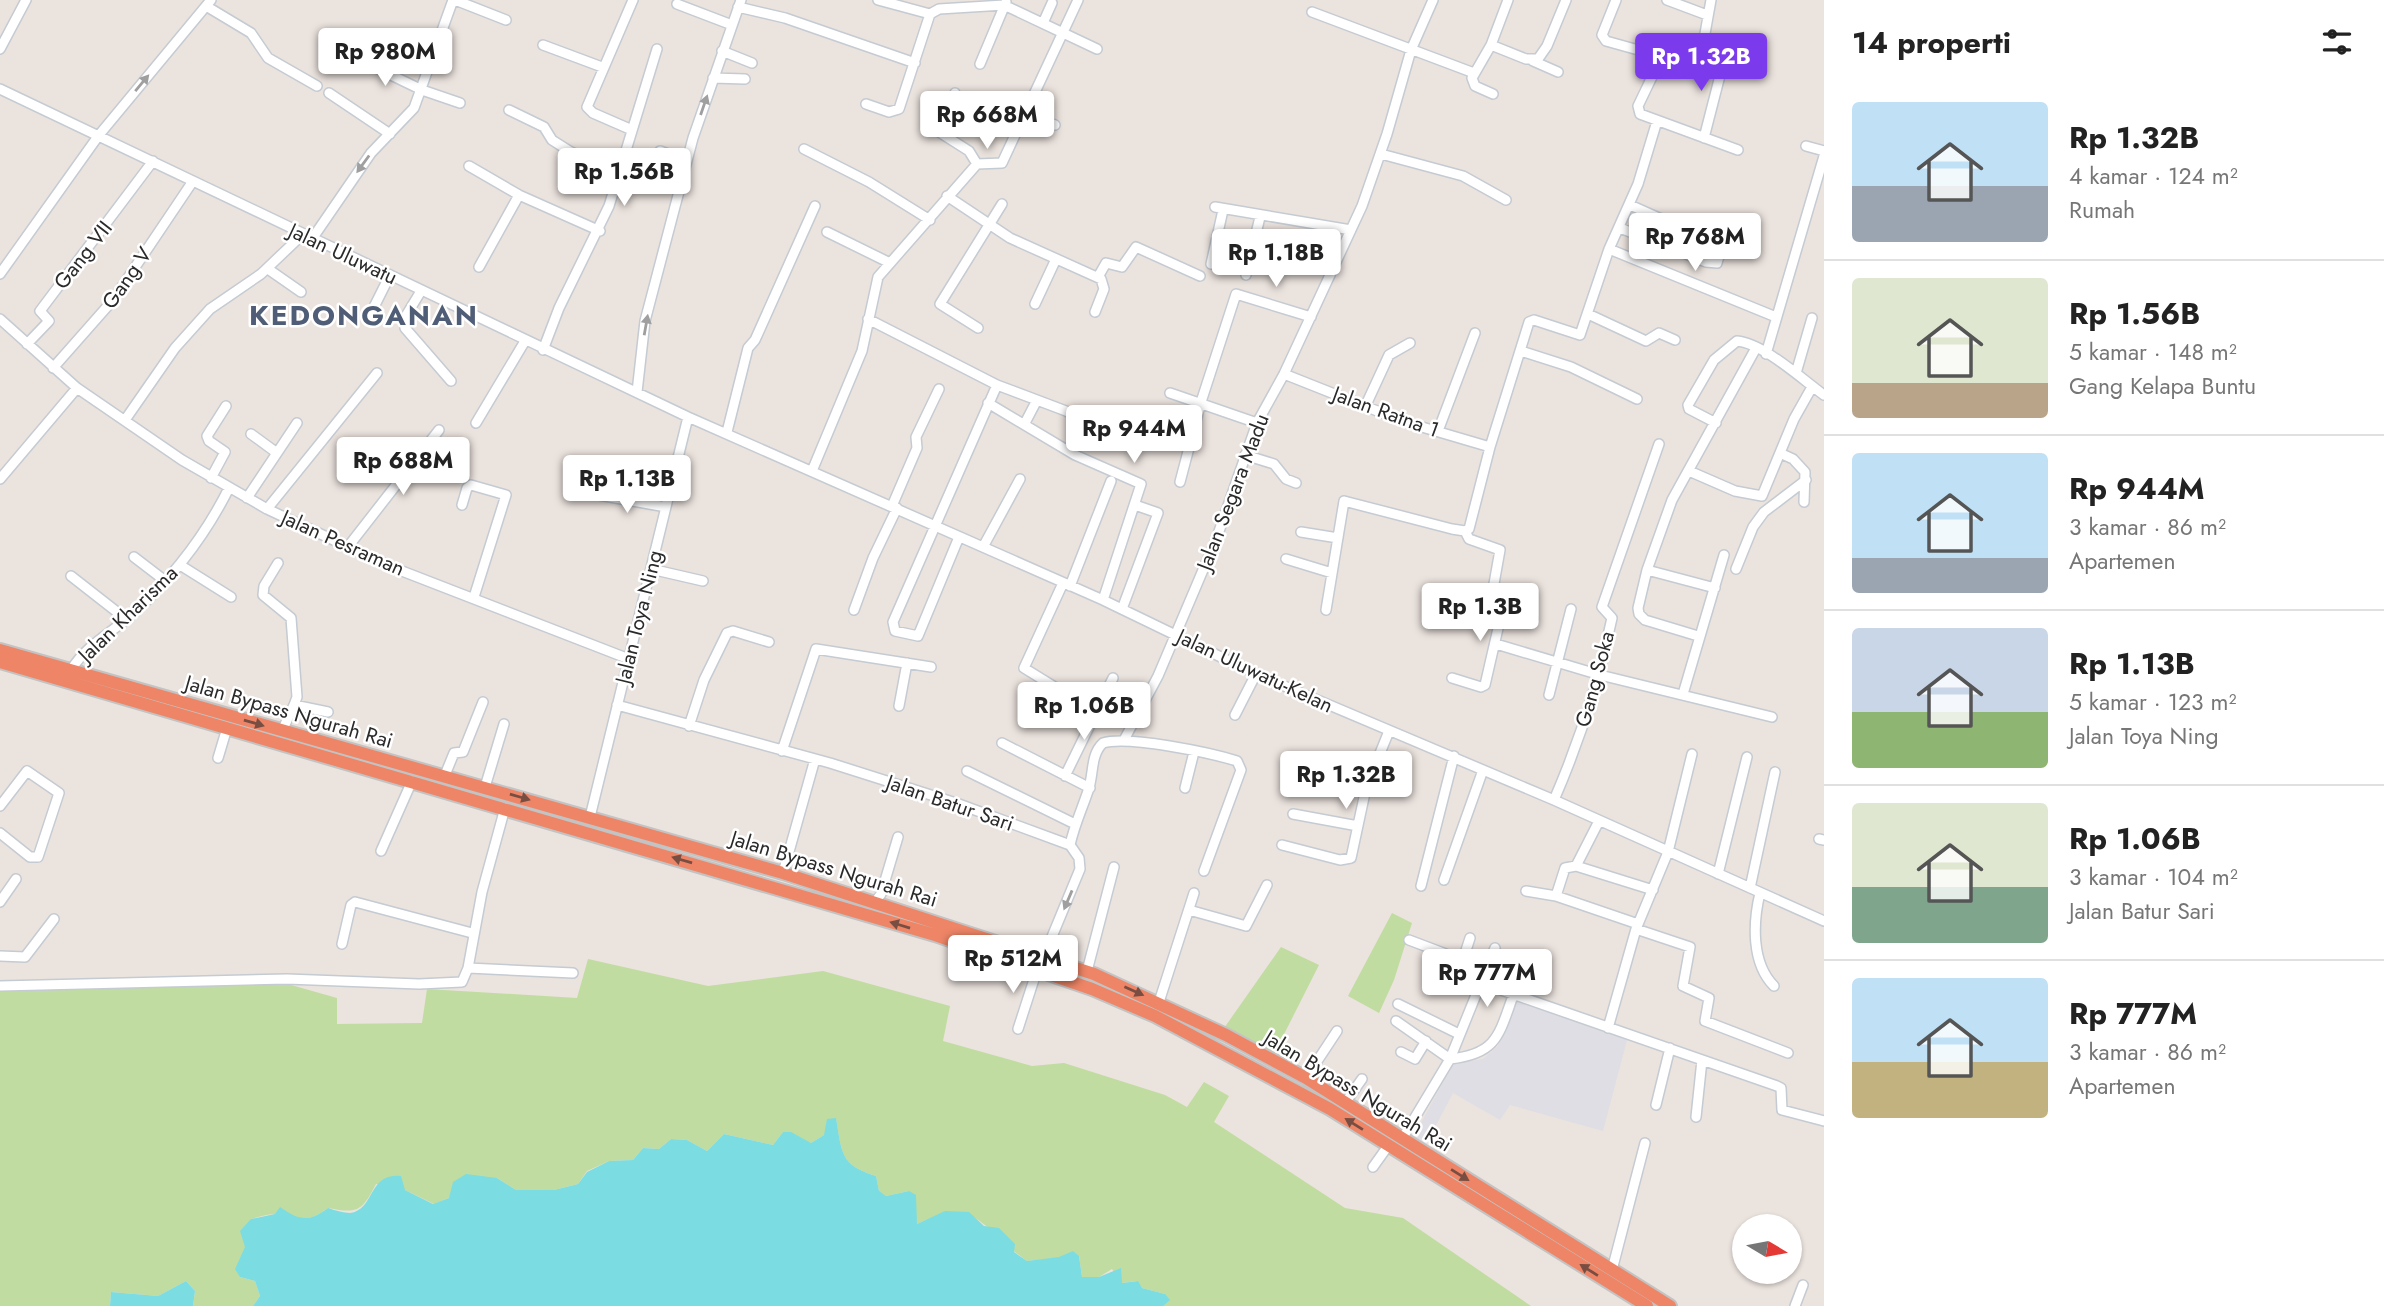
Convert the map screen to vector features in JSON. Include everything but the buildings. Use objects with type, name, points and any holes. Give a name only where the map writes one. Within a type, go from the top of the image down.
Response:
[{"type":"highway","name":"Jalan Bypass Ngurah Rai","points":[[0,650],[71,670],[162,702],[445,775],[783,873],[1087,971],[1159,1002],[1306,1078],[1670,1306]]},
{"type":"highway","name":"Jalan Bypass Ngurah Rai","points":[[0,663],[133,693]]},
{"type":"highway","name":"Jalan Bypass Ngurah Rai","points":[[162,702],[228,728],[935,935],[1037,970],[1155,1016],[1330,1109],[1647,1306]]},
{"type":"highway","points":[[585,832],[590,817]]},
{"type":"street","points":[[0,49],[25,0]]},
{"type":"street","points":[[125,420],[176,348],[210,309],[268,269],[307,237],[371,153],[410,115],[422,90],[454,0],[506,20]]},
{"type":"street","points":[[632,130],[587,109],[602,67],[633,0]]},
{"type":"street","points":[[878,0],[930,14]]},
{"type":"street","points":[[812,471],[859,359],[875,285],[888,262],[930,220],[947,196],[977,164],[1002,163],[1078,0]]},
{"type":"street","name":"Jalan Segara Madu","points":[[1174,634],[1217,537],[1256,422],[1284,373],[1351,230],[1381,154],[1411,50],[1433,0]]},
{"type":"street","points":[[1493,94],[1475,86],[1474,73],[1491,45],[1508,0]]},
{"type":"street","points":[[1534,61],[1544,51],[1566,0]]},
{"type":"street","points":[[1616,0],[1603,38],[1661,58],[1721,73]]},
{"type":"street","points":[[1667,0],[1707,15]]},
{"type":"street","points":[[1699,68],[1711,0]]},
{"type":"street","points":[[866,104],[889,112],[899,109],[930,14],[959,4],[1005,2],[1062,34],[1097,49]]},
{"type":"street","points":[[981,64],[1005,2]]},
{"type":"street","points":[[0,274],[99,135],[209,3],[251,33],[268,58],[317,86]]},
{"type":"street","points":[[637,392],[645,321],[687,161],[739,3],[915,63]]},
{"type":"street","points":[[1043,23],[1052,3]]},
{"type":"street","points":[[677,4],[732,24]]},
{"type":"street","points":[[1312,12],[1474,73]]},
{"type":"street","points":[[1704,138],[1728,38]]},
{"type":"street","points":[[542,45],[602,67]]},
{"type":"street","points":[[1491,45],[1558,72]]},
{"type":"street","points":[[544,350],[567,291],[600,231],[657,49]]},
{"type":"street","points":[[722,51],[752,63]]},
{"type":"street","points":[[1725,56],[1761,67]]},
{"type":"street","points":[[1661,58],[1638,111],[1657,121],[1738,150]]},
{"type":"street","points":[[362,61],[422,90],[460,103]]},
{"type":"street","points":[[713,78],[745,79]]},
{"type":"street","name":"Jalan Uluwatu","points":[[2,93],[99,135],[307,237],[688,417]]},
{"type":"street","points":[[329,93],[390,134]]},
{"type":"street","points":[[955,93],[939,132],[969,151],[977,164]]},
{"type":"street","points":[[509,110],[544,127],[552,140],[570,152],[619,173]]},
{"type":"street","points":[[1025,113],[1055,125]]},
{"type":"street","points":[[1465,531],[1470,525],[1490,447],[1531,320],[1580,335],[1609,248],[1630,205],[1657,121]]},
{"type":"street","points":[[1766,354],[1824,153],[1806,146]]},
{"type":"street","points":[[804,149],[869,182],[930,220]]},
{"type":"street","points":[[660,151],[687,161]]},
{"type":"street","points":[[1381,154],[1463,176],[1506,200]]},
{"type":"street","name":"Gang VII","points":[[27,344],[49,321],[40,311],[153,161]]},
{"type":"street","points":[[469,166],[519,195],[600,231]]},
{"type":"street","name":"Gang V","points":[[53,368],[86,334],[113,300],[193,181]]},
{"type":"street","points":[[479,267],[519,195]]},
{"type":"street","points":[[947,196],[989,225],[1098,277],[1104,286],[1095,312]]},
{"type":"street","points":[[978,328],[940,304],[1002,204]]},
{"type":"street","points":[[1620,228],[1706,262],[1717,263],[1722,246],[1630,205]]},
{"type":"street","points":[[727,432],[748,348],[755,340],[815,206]]},
{"type":"street","points":[[1211,264],[1219,209],[1351,230]]},
{"type":"street","points":[[1246,275],[1260,217]]},
{"type":"street","points":[[827,232],[888,262]]},
{"type":"street","points":[[1098,277],[1106,263],[1122,267],[1136,247],[1200,276]]},
{"type":"street","points":[[1609,248],[1776,317]]},
{"type":"street","points":[[1035,304],[1056,259]]},
{"type":"street","points":[[268,269],[301,292]]},
{"type":"street","points":[[369,317],[390,275]]},
{"type":"street","points":[[421,291],[407,314],[404,327],[451,382]]},
{"type":"street","points":[[1180,482],[1201,402],[1236,293],[1311,317]]},
{"type":"street","points":[[1588,314],[1646,341],[1659,333],[1675,340]]},
{"type":"street","points":[[1796,373],[1812,318]]},
{"type":"street","name":"Jalan Pesraman","points":[[0,319],[77,388],[211,478],[267,509],[347,548],[629,659]]},
{"type":"street","points":[[868,319],[997,385],[1066,411],[1123,442]]},
{"type":"street","points":[[1438,431],[1475,333]]},
{"type":"street","points":[[476,423],[525,341]]},
{"type":"street","points":[[1716,424],[1689,410],[1689,403],[1712,362],[1724,350],[1741,341],[1796,373],[1824,395]]},
{"type":"street","points":[[1365,407],[1389,355],[1410,343]]},
{"type":"street","points":[[1698,636],[1645,620],[1639,614],[1647,570],[1667,511],[1756,348]]},
{"type":"street","points":[[1521,351],[1570,367],[1637,399]]},
{"type":"street","points":[[267,509],[377,373]]},
{"type":"street","name":"Jalan Ratna 1","points":[[1284,373],[1365,407],[1490,447]]},
{"type":"street","points":[[959,537],[918,635],[914,637],[897,632],[892,622],[997,385]]},
{"type":"street","points":[[1689,471],[1735,491],[1760,497],[1782,454],[1794,419],[1812,387]]},
{"type":"street","points":[[2,474],[77,388]]},
{"type":"street","points":[[855,610],[917,448],[916,439],[939,390]]},
{"type":"street","points":[[1170,393],[1256,422]]},
{"type":"street","points":[[1025,423],[1037,400]]},
{"type":"street","points":[[988,403],[1076,455],[1140,484],[1103,600]]},
{"type":"street","points":[[211,478],[225,452],[209,441],[207,436],[226,406]]},
{"type":"street","name":"Jalan Uluwatu-Kelan","points":[[688,417],[1103,600],[1256,674],[1454,756],[1824,921]]},
{"type":"street","name":"Jalan Toya Ning","points":[[590,817],[688,417]]},
{"type":"street","points":[[247,498],[297,423]]},
{"type":"street","points":[[347,548],[439,430]]},
{"type":"street","points":[[251,435],[276,453]]},
{"type":"street","name":"Gang Soka","points":[[1554,800],[1600,675],[1612,618],[1602,607],[1659,444]]},
{"type":"street","points":[[1782,454],[1802,467],[1806,480],[1804,502]]},
{"type":"street","points":[[1245,455],[1274,464],[1286,479],[1296,483]]},
{"type":"street","points":[[983,547],[1020,479]]},
{"type":"street","points":[[1736,569],[1745,553],[1753,527],[1764,512],[1806,480]]},
{"type":"street","points":[[1058,690],[1026,670],[1024,666],[1067,585],[1111,481]]},
{"type":"street","points":[[462,505],[467,488],[471,485],[506,495],[474,597]]},
{"type":"street","name":"Jalan Kharisma","points":[[71,670],[86,648],[127,620],[180,565],[206,532],[229,488]]},
{"type":"street","points":[[593,494],[666,507]]},
{"type":"street","points":[[1326,610],[1345,501],[1465,531],[1469,539],[1500,550],[1490,604],[1502,611],[1532,620]]},
{"type":"street","points":[[1122,609],[1158,513],[1135,505]]},
{"type":"street","points":[[1301,532],[1338,538]]},
{"type":"street","points":[[1683,694],[1724,555]]},
{"type":"street","points":[[134,557],[164,580]]},
{"type":"street","points":[[1286,559],[1332,573]]},
{"type":"street","points":[[278,563],[264,586],[262,595],[291,618],[297,696],[282,731]]},
{"type":"street","points":[[180,565],[231,597]]},
{"type":"street","points":[[651,569],[703,581]]},
{"type":"street","points":[[1647,570],[1715,588]]},
{"type":"street","points":[[71,576],[127,620]]},
{"type":"street","points":[[1549,695],[1555,662],[1571,609]]},
{"type":"street","points":[[1452,678],[1483,687],[1496,644],[1502,611]]},
{"type":"street","points":[[689,726],[704,680],[727,633],[733,631],[769,642]]},
{"type":"street","points":[[1124,740],[1158,676],[1174,634]]},
{"type":"street","points":[[1496,644],[1600,675],[1772,716]]},
{"type":"street","points":[[782,751],[816,649],[931,667]]},
{"type":"street","points":[[899,706],[906,663]]},
{"type":"street","points":[[1235,715],[1256,674]]},
{"type":"street","points":[[1065,776],[1113,678]]},
{"type":"street","points":[[445,775],[454,753],[463,752],[483,702]]},
{"type":"street","points":[[295,705],[328,712]]},
{"type":"street","name":"Jalan Batur Sari","points":[[617,705],[830,763],[1070,845]]},
{"type":"street","points":[[485,787],[504,724]]},
{"type":"street","points":[[218,758],[228,728]]},
{"type":"street","points":[[1282,845],[1348,860],[1354,853],[1366,788],[1390,731]]},
{"type":"street","points":[[1044,956],[1080,869],[1079,859],[1070,845],[1075,824],[1090,788],[1098,747],[1106,741],[1124,740],[1237,761],[1241,767],[1204,871]]},
{"type":"street","points":[[1002,743],[1090,788]]},
{"type":"street","points":[[1185,788],[1194,752]]},
{"type":"street","points":[[1608,1028],[1637,927],[1668,852],[1692,754]]},
{"type":"street","points":[[1421,886],[1454,756]]},
{"type":"street","points":[[1718,874],[1747,757]]},
{"type":"street","points":[[783,873],[815,759]]},
{"type":"street","points":[[1444,880],[1483,770]]},
{"type":"street","points":[[0,806],[28,771],[59,793],[37,857],[30,857],[0,833]]},
{"type":"street","points":[[967,771],[1075,824]]},
{"type":"street","points":[[1750,888],[1775,772]]},
{"type":"street","points":[[1295,773],[1366,788]]},
{"type":"street","points":[[381,850],[412,781]]},
{"type":"street","points":[[0,986],[287,979],[451,984],[464,981],[472,933],[505,808]]},
{"type":"street","points":[[1293,814],[1358,826]]},
{"type":"street","points":[[1576,866],[1599,821]]},
{"type":"street","points":[[875,902],[881,894],[898,837]]},
{"type":"street","points":[[1556,896],[1565,868],[1576,866],[1653,890]]},
{"type":"street","points":[[1087,971],[1114,867]]},
{"type":"street","points":[[0,902],[16,879]]},
{"type":"street","points":[[1189,910],[1246,926],[1268,885]]},
{"type":"street","points":[[1526,891],[1556,896],[1690,947],[1683,985],[1709,998],[1705,1021],[1788,1053]]},
{"type":"street","points":[[1159,1002],[1194,893]]},
{"type":"street","points":[[1760,893],[1755,916],[1757,946],[1764,975],[1774,986]]},
{"type":"street","points":[[342,944],[351,905],[355,902],[472,933]]},
{"type":"street","points":[[0,956],[25,957],[54,919]]},
{"type":"street","points":[[1458,975],[1469,938]]},
{"type":"street","points":[[1409,940],[1446,954],[1446,970],[1458,975],[1777,1086],[1780,1088],[1782,1110],[1824,1122]]},
{"type":"street","points":[[1402,1139],[1450,1059],[1495,948]]},
{"type":"street","points":[[468,968],[573,973]]},
{"type":"street","points":[[1018,1029],[1037,970]]},
{"type":"street","points":[[1396,1021],[1450,1059],[1478,1053],[1493,1045],[1514,993]]},
{"type":"street","points":[[1398,1004],[1459,1034]]},
{"type":"street","points":[[1306,1078],[1336,1031]]},
{"type":"street","points":[[1401,1052],[1415,1059],[1426,1041]]},
{"type":"street","points":[[1656,1105],[1670,1048]]},
{"type":"street","points":[[1696,1117],[1702,1060]]},
{"type":"street","points":[[1345,1103],[1362,1079]]},
{"type":"street","points":[[1612,1270],[1645,1143]]},
{"type":"street","points":[[1373,1167],[1388,1146]]},
{"type":"street","points":[[1795,1306],[1803,1285]]},
{"type":"shaded area","points":[[1516,998],[1627,1040],[1603,1131],[1510,1105],[1500,1120],[1453,1093],[1426,1144],[1414,1136],[1453,1064],[1483,1059],[1498,1046]]},
{"type":"green space","points":[[1392,913],[1412,923],[1394,980],[1379,1013],[1348,996]]},
{"type":"green space","points":[[1281,947],[1319,965],[1274,1054],[1222,1031]]},
{"type":"green space","points":[[588,959],[708,986],[823,971],[950,1006],[943,1041],[1032,1066],[1064,1063],[1165,1095],[1187,1107],[1204,1082],[1229,1096],[1214,1122],[1345,1208],[1403,1218],[1531,1306],[1163,1306],[1165,1294],[1142,1288],[1137,1281],[1122,1283],[1112,1269],[1099,1277],[1082,1277],[1079,1256],[1027,1261],[977,1219],[966,1214],[938,1216],[917,1224],[909,1191],[886,1196],[879,1192],[876,1176],[849,1162],[842,1149],[836,1119],[824,1135],[811,1143],[783,1132],[773,1145],[724,1134],[707,1151],[687,1140],[671,1139],[659,1149],[643,1148],[633,1160],[609,1161],[587,1171],[578,1184],[554,1190],[516,1190],[497,1178],[434,1204],[405,1190],[376,1184],[363,1205],[353,1210],[328,1208],[307,1218],[274,1214],[251,1219],[240,1277],[255,1281],[260,1296],[253,1306],[193,1306],[195,1291],[186,1281],[158,1296],[111,1292],[110,1306],[0,1306],[0,989],[277,981],[337,998],[337,1024],[422,1023],[427,989],[577,998]]},
{"type":"water","points":[[836,1118],[845,1156],[855,1167],[876,1176],[879,1191],[886,1196],[909,1191],[916,1195],[917,1224],[945,1211],[969,1212],[984,1226],[999,1228],[1015,1244],[1014,1252],[1027,1261],[1059,1257],[1073,1251],[1079,1256],[1082,1277],[1099,1277],[1121,1268],[1122,1283],[1138,1281],[1142,1288],[1165,1294],[1170,1300],[1163,1306],[253,1306],[260,1296],[255,1281],[240,1277],[235,1269],[245,1247],[240,1231],[251,1219],[275,1214],[280,1207],[304,1218],[315,1216],[328,1208],[350,1213],[364,1205],[377,1185],[390,1176],[401,1176],[405,1190],[433,1204],[449,1198],[453,1182],[466,1174],[497,1178],[516,1190],[554,1190],[578,1184],[587,1172],[609,1161],[633,1160],[643,1148],[659,1149],[671,1139],[687,1140],[707,1151],[724,1134],[773,1145],[783,1132],[791,1132],[811,1143],[824,1135],[827,1119]]},
{"type":"water","points":[[186,1281],[195,1291],[193,1306],[110,1306],[111,1292],[158,1296]]},
{"type":"district","name":"KEDONGANAN","points":[[364,315]]}]
